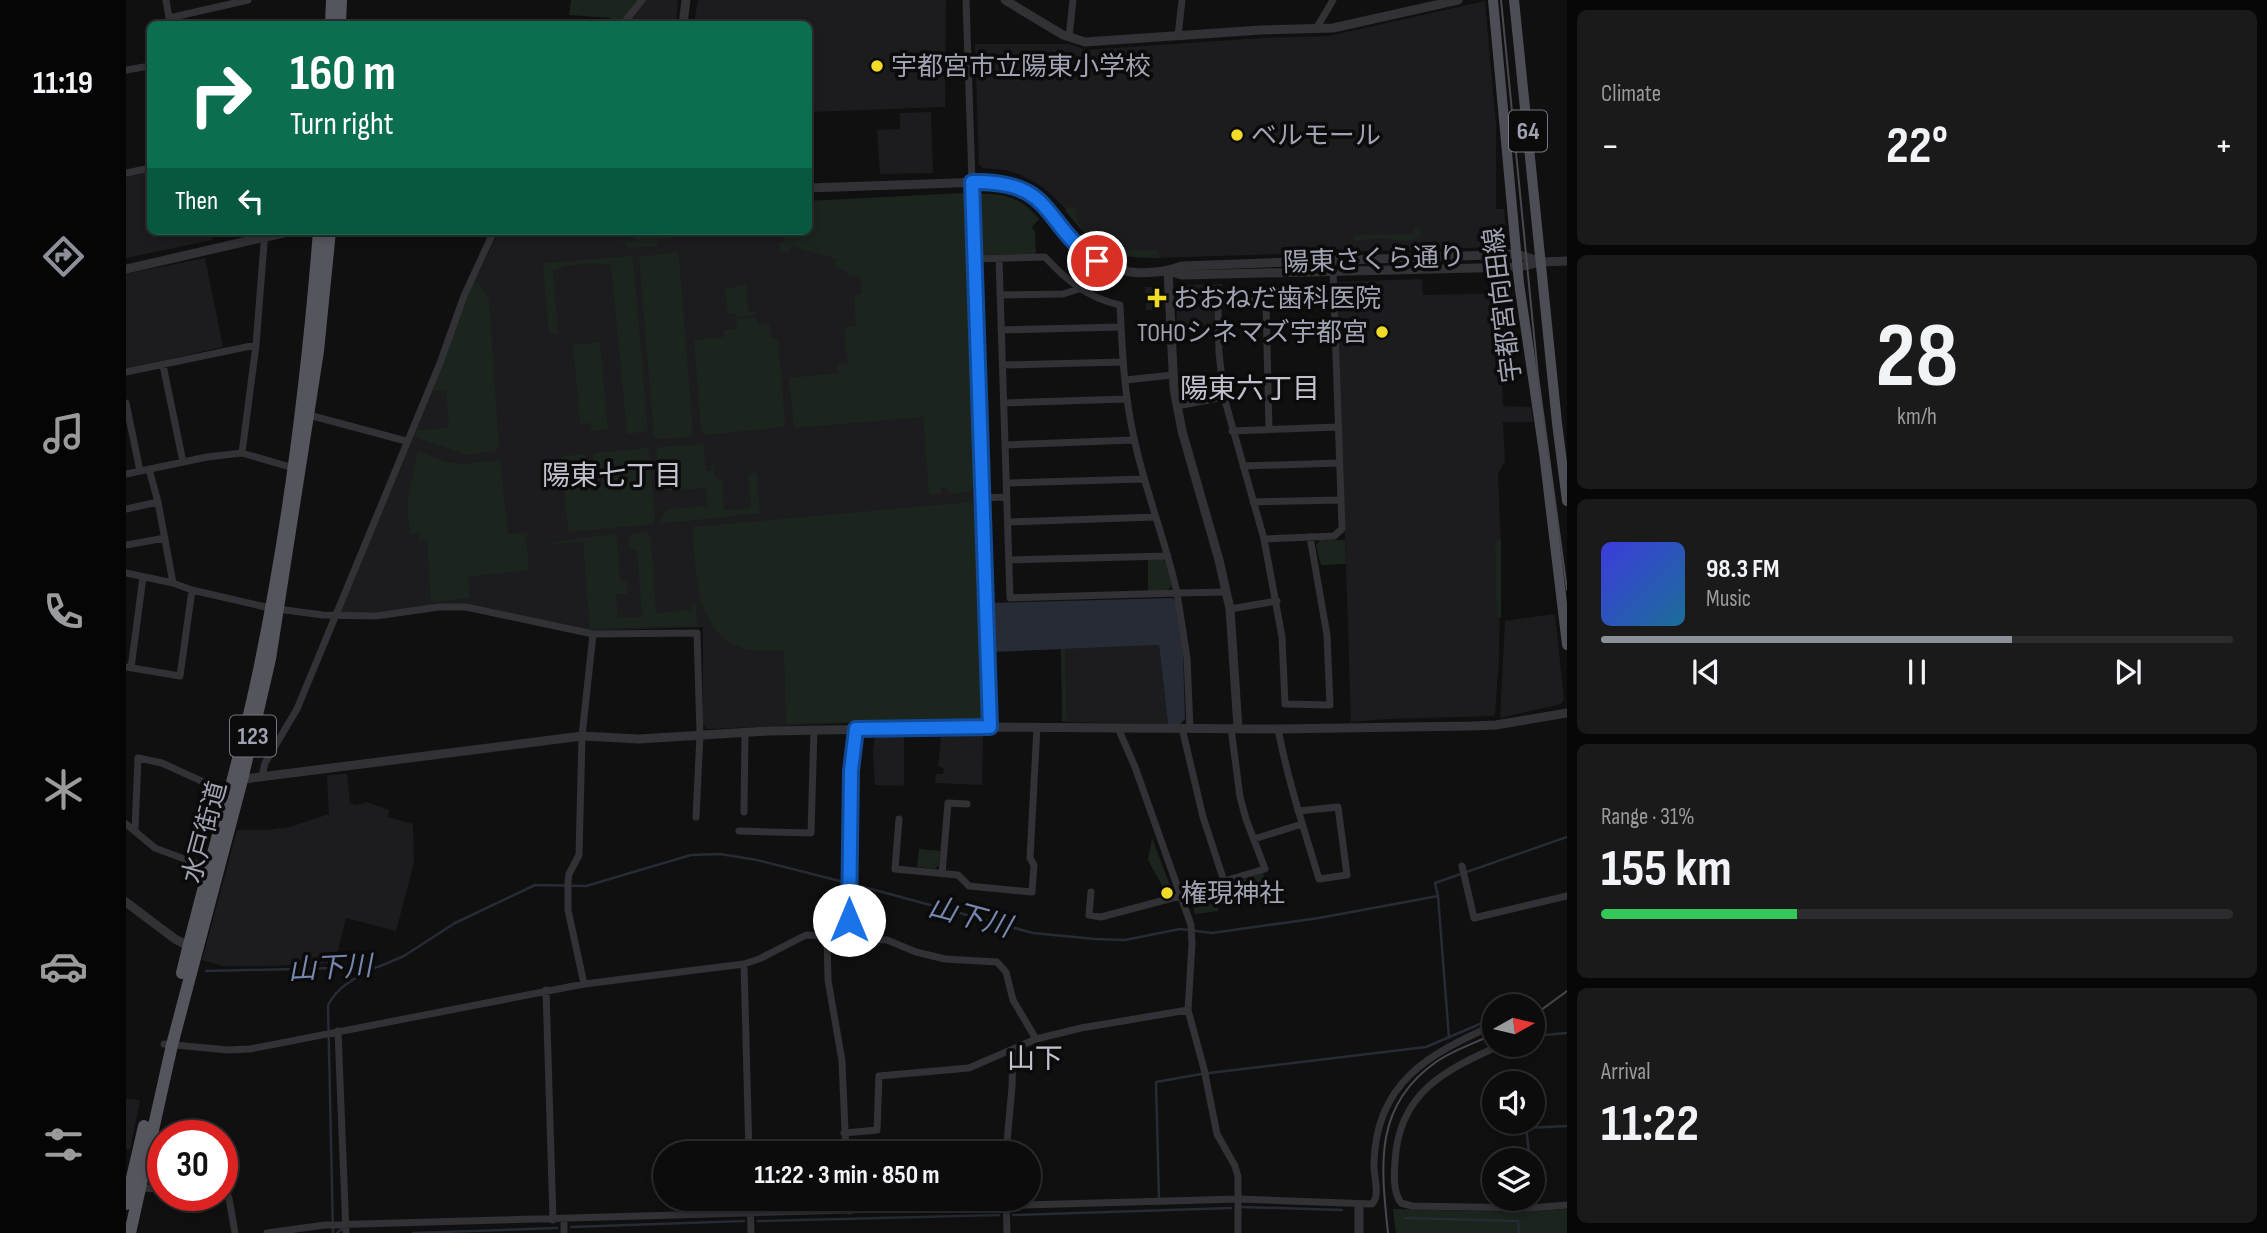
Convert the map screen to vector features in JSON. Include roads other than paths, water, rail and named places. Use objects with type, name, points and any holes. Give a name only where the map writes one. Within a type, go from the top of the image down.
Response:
[{"type":"highway","points":[[331,21],[332,0]]},
{"type":"highway","points":[[340,21],[341,0]]},
{"type":"highway","name":"水戸街道","points":[[304,414],[319,235]]},
{"type":"highway","name":"水戸街道","points":[[126,1204],[235,788],[260,708],[304,414],[321,332],[330,235]]},
{"type":"highway","name":"水戸街道","points":[[130,1233],[139,1188],[137,1154]]},
{"type":"main road","name":"宇都宮向田線","points":[[1493,0],[1518,267],[1567,645]]},
{"type":"main road","name":"宇都宮向田線","points":[[1514,0],[1567,501]]},
{"type":"street","points":[[166,0],[169,18],[248,0]]},
{"type":"street","points":[[624,21],[642,0]]},
{"type":"street","points":[[682,21],[686,0]]},
{"type":"street","points":[[966,0],[990,727]]},
{"type":"street","points":[[1005,0],[1069,37],[1085,42],[1333,28],[1458,0]]},
{"type":"street","points":[[1069,37],[1073,0]]},
{"type":"street","points":[[1178,36],[1182,0]]},
{"type":"street","points":[[1316,29],[1334,0]]},
{"type":"street","points":[[126,70],[147,66]]},
{"type":"street","points":[[126,167],[126,173],[147,169]]},
{"type":"street","name":"陽東さくら通り","points":[[812,188],[998,181],[1010,184],[1034,195],[1080,249],[1105,266],[1133,272],[1168,271],[1182,275],[1518,267],[1541,262]]},
{"type":"street","points":[[126,269],[260,235]]},
{"type":"street","points":[[242,453],[256,345],[264,235]]},
{"type":"street","points":[[262,776],[265,764],[297,709],[440,363],[464,296],[492,235]]},
{"type":"street","name":"陽東さくら通り","points":[[1168,271],[1182,266],[1517,254],[1541,262]]},
{"type":"street","points":[[974,259],[1045,257],[1079,289],[1103,301],[1120,304],[1123,362],[1134,440],[1177,593],[1187,658],[1186,728],[1203,817],[1224,881],[1265,869],[1240,797],[1234,728],[1236,682],[1230,609],[1177,406],[1168,271]]},
{"type":"street","points":[[999,259],[1010,598],[1226,592]]},
{"type":"street","points":[[1541,262],[1567,261]]},
{"type":"street","points":[[1264,539],[1334,536],[1342,529],[1333,270]]},
{"type":"street","points":[[1000,295],[1063,294],[1079,289]]},
{"type":"street","points":[[1269,429],[1266,305],[1259,301],[1222,303],[1218,306],[1224,397],[1264,539],[1277,601],[1282,637],[1285,704],[1330,705],[1326,635],[1310,537]]},
{"type":"street","points":[[1001,330],[1121,327]]},
{"type":"street","points":[[126,372],[256,345]]},
{"type":"street","points":[[1003,365],[1123,362]]},
{"type":"street","points":[[163,365],[183,462]]},
{"type":"street","points":[[1125,380],[1173,375]]},
{"type":"street","points":[[1177,406],[1224,397]]},
{"type":"street","points":[[1004,403],[1127,399]]},
{"type":"street","points":[[126,403],[144,470],[158,502],[173,583]]},
{"type":"street","points":[[304,414],[406,441]]},
{"type":"street","points":[[1232,430],[1338,427]]},
{"type":"street","points":[[1005,445],[1134,440]]},
{"type":"street","points":[[126,474],[242,453],[296,469]]},
{"type":"street","points":[[1242,466],[1339,463]]},
{"type":"street","points":[[1006,483],[1144,479]]},
{"type":"street","points":[[982,498],[1006,497]]},
{"type":"street","points":[[1253,502],[1340,500]]},
{"type":"street","points":[[126,509],[158,502]]},
{"type":"street","points":[[1008,522],[1155,517]]},
{"type":"street","points":[[126,545],[165,538]]},
{"type":"street","points":[[1009,561],[1168,555]]},
{"type":"street","points":[[126,573],[275,609],[334,615],[376,615],[439,607],[466,607],[593,634],[697,633],[700,735],[696,817]]},
{"type":"street","points":[[143,577],[128,668],[180,676],[192,590]]},
{"type":"street","points":[[1230,609],[1277,601]]},
{"type":"street","points":[[584,984],[568,905],[568,882],[579,855],[582,736],[593,634]]},
{"type":"street","points":[[135,831],[138,758],[162,763],[235,788],[262,776],[582,736],[639,739],[814,729],[990,727],[1278,729],[1479,726],[1567,713]]},
{"type":"street","points":[[899,819],[895,869],[958,875],[969,886],[1032,892],[1034,865],[1030,858],[1037,727]]},
{"type":"street","points":[[1118,728],[1135,767],[1191,925],[1188,1010],[1217,1133],[1235,1166],[1238,1233]]},
{"type":"street","points":[[739,831],[811,833],[814,729]]},
{"type":"street","points":[[849,937],[851,771],[856,729]]},
{"type":"street","points":[[1278,729],[1288,778],[1298,811],[1319,879],[1347,875],[1338,807],[1298,811]]},
{"type":"street","points":[[744,812],[746,732]]},
{"type":"street","points":[[942,874],[948,803],[967,804]]},
{"type":"street","points":[[126,824],[155,848],[213,870]]},
{"type":"street","points":[[1254,839],[1302,824]]},
{"type":"street","points":[[1462,867],[1474,918],[1567,896]]},
{"type":"street","points":[[1091,891],[1089,915],[1101,917],[1180,896]]},
{"type":"street","points":[[126,902],[175,939],[192,948]]},
{"type":"street","points":[[168,1045],[250,1049],[546,990],[744,964],[760,959],[806,935],[887,940],[916,953],[945,959],[997,962],[1006,972],[1013,1000],[1036,1039]]},
{"type":"street","points":[[827,936],[828,980],[842,1061],[845,1141]]},
{"type":"street","points":[[744,964],[749,1141]]},
{"type":"street","points":[[546,990],[553,1220]]},
{"type":"street","points":[[844,1133],[877,1130],[878,1076],[969,1068],[1036,1039],[1081,1028],[1188,1010]]},
{"type":"street","points":[[338,1031],[346,1229]]},
{"type":"street","points":[[1041,1202],[1238,1196],[1372,1204],[1376,1202],[1375,1147],[1378,1130],[1392,1097],[1407,1076],[1423,1062],[1482,1031]]},
{"type":"street","points":[[1007,1141],[1013,1049]]},
{"type":"street","points":[[1482,1054],[1440,1075],[1415,1099],[1395,1148],[1396,1193],[1401,1203],[1412,1206],[1530,1208],[1567,1205]]},
{"type":"street","points":[[139,1188],[147,1188]]},
{"type":"street","points":[[1359,1205],[1359,1233]]},
{"type":"street","points":[[231,1211],[235,1233]]},
{"type":"street","points":[[751,1211],[751,1233]]},
{"type":"street","points":[[267,1233],[325,1225],[346,1229],[564,1219],[850,1211]]},
{"type":"street","points":[[1006,1211],[1007,1233]]},
{"type":"street","points":[[564,1219],[564,1233]]},
{"type":"waterway","name":"山下川","points":[[206,971],[378,967],[404,956],[455,923],[535,885],[586,886],[691,855],[720,854],[757,860],[1033,933],[1125,940],[1180,929],[1212,933],[1319,918],[1438,896],[1435,883],[1567,837]]},
{"type":"waterway","points":[[1438,896],[1449,1038]]},
{"type":"waterway","points":[[333,1233],[328,1005],[342,987],[375,968]]},
{"type":"waterway","points":[[1159,1199],[1156,1082],[1201,1074],[1426,1047],[1482,1023]]},
{"type":"waterway","points":[[1545,1035],[1567,1033]]},
{"type":"waterway","points":[[1528,1148],[1526,1128],[1567,1126]]},
{"type":"waterway","points":[[1242,1207],[1342,1210]]},
{"type":"waterway","points":[[1013,1215],[1231,1208]]},
{"type":"waterway","points":[[758,1221],[999,1215]]},
{"type":"waterway","points":[[1405,1218],[1518,1221],[1519,1233]]},
{"type":"waterway","points":[[571,1227],[744,1221]]},
{"type":"waterway","points":[[337,1233],[343,1228]]},
{"type":"waterway","points":[[413,1233],[557,1228]]},
{"type":"tram line","points":[[1501,0],[1538,376],[1567,590]]},
{"type":"tram line","points":[[1545,1007],[1567,991]]},
{"type":"tram line","points":[[1388,1233],[1384,1161],[1391,1118],[1401,1098],[1416,1079],[1436,1062],[1482,1039]]},
{"type":"place","name":"宇都宮市立陽東小学校","points":[[877,66]]},
{"type":"place","name":"ベルモール","points":[[1237,135]]},
{"type":"place","name":"おおねだ歯科医院","points":[[1157,298]]},
{"type":"place","name":"TOHOシネマズ宇都宮","points":[[1382,332]]},
{"type":"place","name":"権現神社","points":[[1167,893]]},
{"type":"district","name":"陽東六丁目","points":[[1250,388]]},
{"type":"district","name":"陽東七丁目","points":[[612,475]]},
{"type":"district","name":"山下","points":[[1035,1058]]}]
